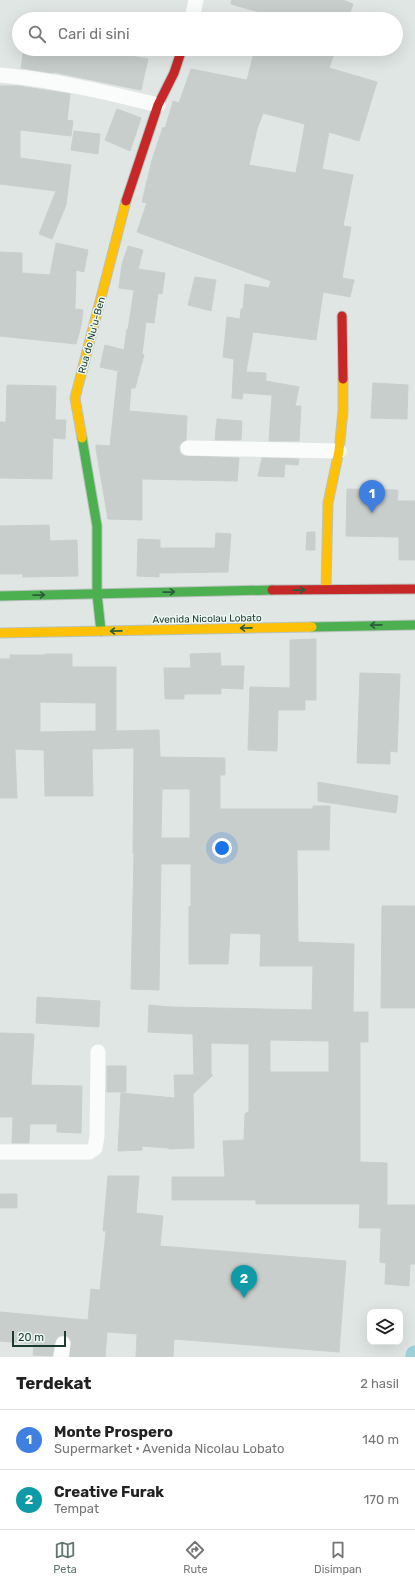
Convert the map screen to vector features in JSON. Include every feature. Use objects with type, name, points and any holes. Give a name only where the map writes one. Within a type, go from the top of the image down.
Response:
[{"type":"street","points":[[193,12],[196,0]]},
{"type":"street","name":"Rua do Nu'u-Ben","points":[[101,631],[97,594],[97,526],[75,398],[125,204],[158,105],[174,73],[180,56]]},
{"type":"street","points":[[0,75],[91,88],[158,105]]},
{"type":"street","points":[[326,589],[328,503],[338,452],[343,411],[342,316]]},
{"type":"street","points":[[188,448],[338,452]]},
{"type":"street","points":[[0,596],[326,589],[415,589]]},
{"type":"street","name":"Avenida Nicolau Lobato","points":[[0,633],[415,625]]},
{"type":"street","points":[[0,1152],[89,1152],[95,1148],[97,1136],[98,1052]]},
{"type":"building","points":[[232,0],[343,0],[353,4],[350,12],[259,12],[231,4]]},
{"type":"building","points":[[23,56],[131,56],[148,59],[141,90],[53,72],[21,68]]},
{"type":"building","points":[[253,56],[333,56],[329,68],[377,82],[359,141],[329,132],[322,169],[353,175],[343,226],[351,227],[342,278],[354,280],[350,297],[323,292],[316,340],[253,332],[246,372],[266,373],[266,381],[299,387],[295,406],[301,406],[299,441],[269,441],[272,395],[243,393],[242,399],[232,398],[234,359],[223,357],[227,317],[240,319],[241,309],[243,309],[245,284],[269,288],[271,281],[137,232],[147,203],[142,202],[152,160],[163,127],[165,128],[173,101],[179,103],[191,69],[247,80]],"holes":[[[263,113],[305,124],[296,173],[249,165],[257,129]]]},
{"type":"building","points":[[0,86],[19,86],[70,94],[67,120],[73,121],[71,136],[20,130],[20,158],[71,165],[66,205],[52,239],[39,234],[56,191],[0,184]]},
{"type":"building","points":[[117,109],[141,118],[130,151],[105,140]]},
{"type":"building","points":[[74,131],[100,134],[98,154],[71,150]]},
{"type":"building","points":[[56,243],[88,250],[84,272],[76,270],[75,309],[83,310],[81,326],[76,344],[0,336],[0,252],[22,253],[22,273],[50,275]]},
{"type":"building","points":[[128,246],[143,250],[138,269],[165,273],[162,294],[158,293],[154,323],[146,322],[142,354],[144,355],[135,388],[131,388],[129,411],[187,416],[186,440],[181,443],[179,447],[180,453],[184,456],[239,458],[237,481],[142,479],[142,520],[108,519],[96,449],[96,445],[110,446],[118,371],[100,367],[105,345],[124,350],[134,290],[119,288],[122,264]]},
{"type":"building","points":[[195,277],[216,280],[211,311],[188,305]]},
{"type":"building","points":[[373,383],[408,385],[407,419],[371,418]]},
{"type":"building","points":[[7,385],[56,386],[55,420],[66,420],[65,439],[53,438],[52,479],[0,478],[0,422],[6,422]]},
{"type":"building","points":[[217,419],[242,421],[241,440],[215,440]]},
{"type":"building","points":[[262,458],[299,459],[298,465],[285,464],[284,477],[258,476]]},
{"type":"building","points":[[347,489],[398,490],[397,501],[415,501],[415,560],[399,560],[399,537],[346,536]]},
{"type":"building","points":[[49,525],[50,541],[77,540],[78,576],[23,577],[23,574],[0,574],[0,526]]},
{"type":"building","points":[[307,532],[315,532],[315,550],[306,550]]},
{"type":"building","points":[[216,533],[231,534],[228,572],[159,573],[159,577],[137,576],[138,539],[160,540],[160,548],[215,548]]},
{"type":"building","points":[[316,639],[316,700],[305,700],[305,710],[278,710],[277,751],[248,750],[250,687],[290,688],[290,640]]},
{"type":"building","points":[[220,653],[221,666],[244,666],[243,689],[221,688],[221,694],[184,694],[184,699],[165,699],[164,668],[191,668],[190,654]]},
{"type":"building","points":[[72,654],[72,667],[116,667],[116,731],[159,730],[160,757],[225,758],[225,775],[220,775],[220,809],[313,809],[313,806],[330,806],[329,850],[297,850],[298,942],[354,944],[353,1012],[368,1012],[368,1042],[360,1042],[360,1162],[387,1163],[387,1205],[415,1205],[415,1264],[410,1264],[409,1286],[385,1284],[386,1263],[380,1262],[381,1228],[359,1228],[360,1204],[256,1204],[256,1200],[172,1200],[172,1177],[225,1177],[223,1141],[244,1140],[245,1114],[249,1111],[249,1044],[211,1043],[211,1075],[213,1075],[193,1094],[194,1148],[169,1149],[142,1146],[142,1150],[118,1151],[121,1093],[175,1098],[174,1075],[194,1075],[193,1034],[148,1032],[149,1005],[170,1007],[312,1010],[313,966],[260,966],[261,934],[230,933],[228,964],[189,964],[191,864],[161,864],[159,990],[131,989],[134,853],[134,748],[92,749],[93,796],[45,796],[44,750],[15,749],[17,798],[0,798],[0,659],[10,659],[10,655]],"holes":[[[40,702],[96,703],[96,731],[40,732]],[[162,789],[190,789],[190,838],[161,838]],[[270,1040],[329,1041],[329,1072],[270,1072]]]},
{"type":"building","points":[[360,673],[400,674],[397,752],[390,751],[390,764],[357,763]]},
{"type":"building","points":[[318,782],[398,796],[396,813],[318,801]]},
{"type":"building","points":[[382,906],[415,906],[415,1008],[381,1008]]},
{"type":"building","points":[[37,997],[100,1001],[99,1027],[36,1023]]},
{"type":"building","points":[[0,1033],[34,1034],[31,1085],[82,1086],[81,1133],[57,1132],[57,1124],[30,1124],[29,1143],[12,1143],[13,1117],[0,1117]]},
{"type":"building","points":[[107,1066],[126,1066],[126,1092],[107,1092]]},
{"type":"building","points":[[108,1176],[139,1176],[136,1213],[163,1216],[160,1246],[346,1261],[339,1352],[174,1339],[173,1357],[136,1357],[137,1334],[107,1332],[105,1357],[70,1357],[71,1341],[69,1337],[65,1335],[59,1336],[56,1339],[52,1356],[33,1355],[34,1344],[0,1341],[0,1312],[88,1320],[91,1289],[100,1290],[106,1231],[103,1231]]},
{"type":"building","points":[[0,1194],[17,1194],[17,1208],[0,1208]]},
{"type":"traffic: fast","points":[[82,438],[97,526],[97,594],[101,631]]},
{"type":"traffic: fast","points":[[0,596],[272,590]]},
{"type":"traffic: fast","points":[[312,627],[415,625]]},
{"type":"traffic: slow","points":[[82,438],[75,398],[126,201]]},
{"type":"traffic: slow","points":[[326,589],[328,503],[339,451],[343,411],[343,379]]},
{"type":"traffic: slow","points":[[0,633],[312,627]]},
{"type":"traffic: jam","points":[[126,201],[158,105],[174,73],[180,56]]},
{"type":"traffic: jam","points":[[342,316],[343,379]]},
{"type":"traffic: jam","points":[[272,590],[415,589]]},
{"type":"place","name":"Monte Prospero","points":[[372,513]]},
{"type":"place","name":"Creative Furak","points":[[244,1298]]}]
